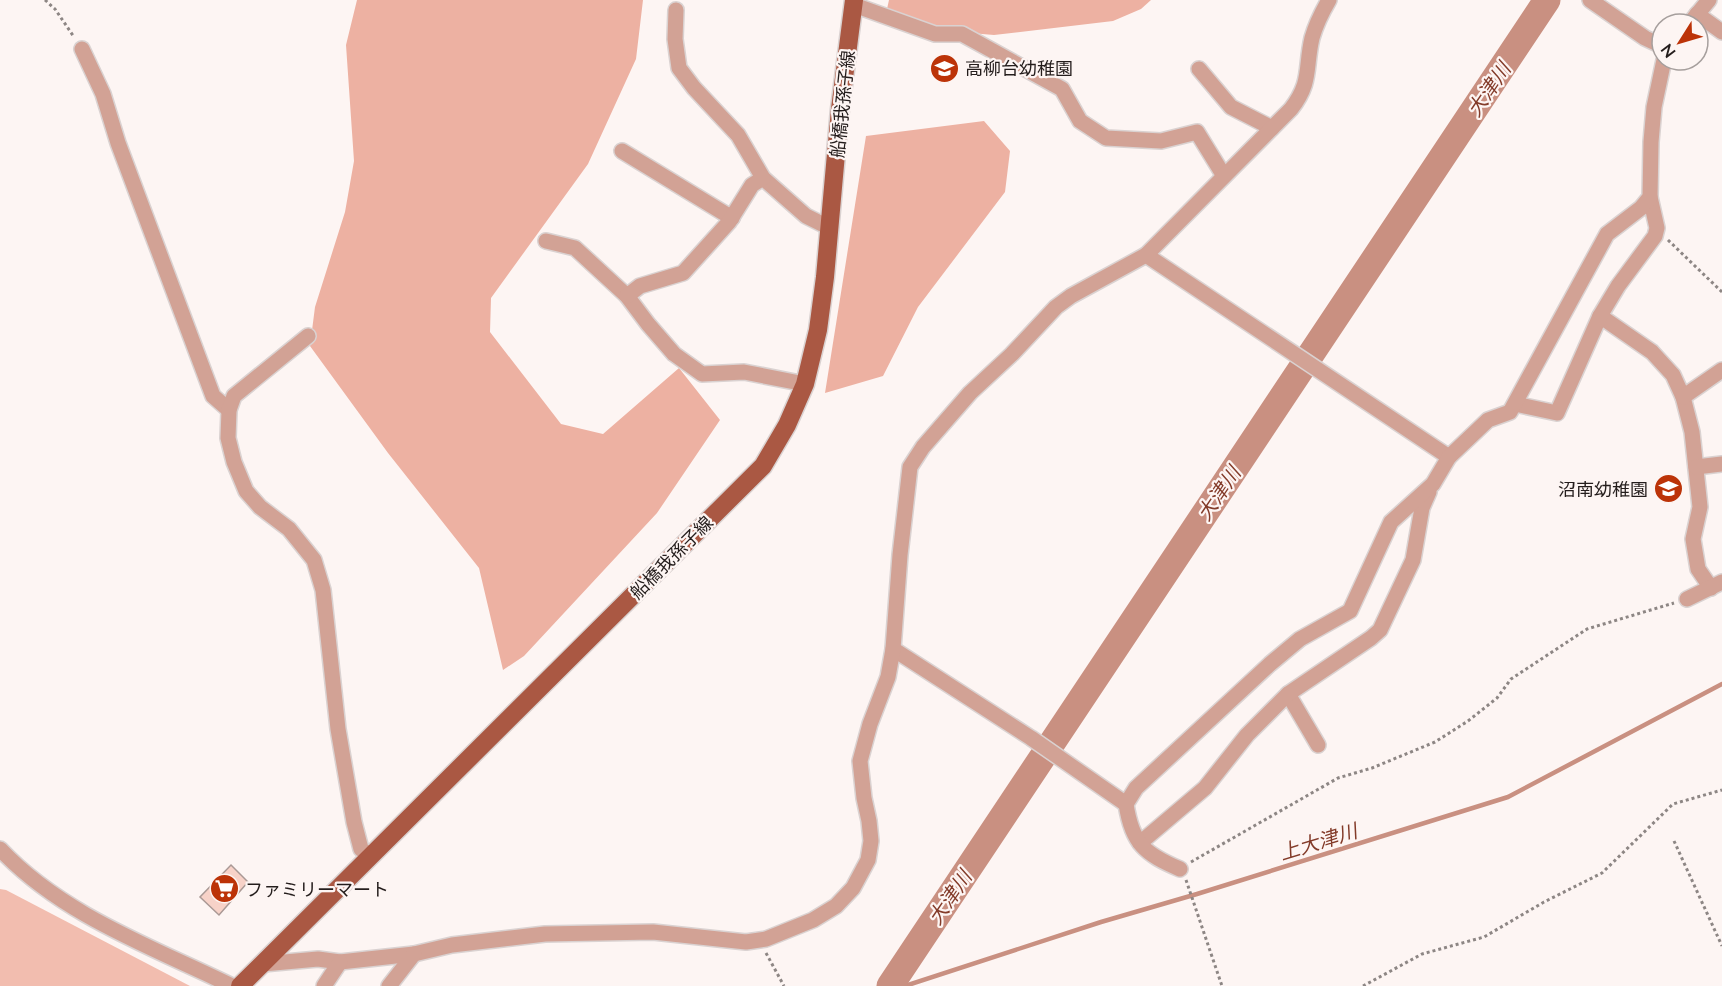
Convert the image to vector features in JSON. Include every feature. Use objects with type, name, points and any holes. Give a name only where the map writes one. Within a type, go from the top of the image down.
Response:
[{"type":"main road","name":"船橋我孫子線","points":[[240,986],[763,466],[787,425],[805,384],[818,330],[830,228],[840,109],[854,2]]},
{"type":"street","points":[[263,964],[318,960],[340,962],[414,954],[491,940],[556,934],[653,933],[746,942],[760,941],[813,920],[836,906],[853,888],[868,860],[870,831],[860,761],[870,724],[888,677],[893,649],[910,467],[923,447],[969,393],[1012,354],[1056,307],[1071,296],[1146,255],[1301,96],[1307,83],[1317,21],[1329,0]]},
{"type":"street","points":[[1590,0],[1650,40]]},
{"type":"street","points":[[1699,12],[1709,0]]},
{"type":"street","points":[[854,2],[935,34],[962,34],[1062,89],[1080,121],[1106,138],[1161,141],[1197,132],[1224,176]]},
{"type":"street","points":[[676,10],[675,39],[679,68],[738,135],[763,178],[806,216],[830,228]]},
{"type":"street","points":[[82,49],[103,94],[118,143],[213,396],[229,410]]},
{"type":"street","points":[[1199,69],[1231,107],[1272,128]]},
{"type":"street","points":[[1515,404],[1557,413],[1600,316],[1618,286],[1652,242],[1657,228],[1650,197],[1651,142],[1654,106],[1661,72]]},
{"type":"street","points":[[622,151],[732,218]]},
{"type":"street","points":[[627,296],[640,286],[682,273],[732,218],[752,185],[763,178]]},
{"type":"street","points":[[1140,843],[1205,788],[1246,735],[1288,694],[1380,630],[1413,560],[1422,508],[1433,483],[1449,457],[1488,420],[1510,412],[1607,234],[1641,208],[1650,197]]},
{"type":"street","points":[[546,241],[575,248],[627,296],[674,354],[702,374],[744,372],[805,384]]},
{"type":"street","points":[[1146,255],[1449,457]]},
{"type":"street","points":[[1600,316],[1652,352],[1672,375],[1683,397],[1692,432],[1700,507],[1694,539],[1698,569],[1716,585],[1687,599]]},
{"type":"street","points":[[308,336],[234,396],[229,410],[228,438],[234,462],[246,491],[260,507],[289,529],[315,560],[323,590],[338,729],[354,822],[361,849],[370,856]]},
{"type":"street","points":[[1683,397],[1722,370]]},
{"type":"street","points":[[1696,467],[1722,464]]},
{"type":"street","points":[[1180,869],[1147,853],[1129,823],[1126,804],[1136,788],[1300,639],[1350,611],[1391,522],[1433,483]]},
{"type":"street","points":[[893,649],[1031,738],[1126,804]]},
{"type":"street","points":[[1288,694],[1318,745]]},
{"type":"street","points":[[0,849],[22,871],[78,910],[140,943],[232,986]]},
{"type":"street","points":[[389,986],[414,954]]},
{"type":"street","points":[[324,986],[340,962]]},
{"type":"path","points":[[45,0],[55,9],[82,49]]},
{"type":"path","points":[[1657,228],[1722,292]]},
{"type":"path","points":[[1180,869],[1338,778],[1372,768],[1435,742],[1468,721],[1497,698],[1511,679],[1587,629],[1687,599]]},
{"type":"path","points":[[1363,986],[1422,954],[1484,938],[1544,902],[1602,873],[1673,804],[1722,790]]},
{"type":"path","points":[[1674,841],[1722,946]]},
{"type":"path","points":[[1190,889],[1222,986]]},
{"type":"path","points":[[760,941],[784,986]]},
{"type":"shaded area","points":[[357,0],[643,0],[636,59],[588,164],[491,298],[490,332],[561,424],[603,434],[679,368],[720,420],[657,513],[524,656],[503,670],[479,568],[388,453],[310,346],[315,307],[345,212],[354,161],[346,45]]},
{"type":"shaded area","points":[[889,0],[1151,0],[1141,9],[1113,21],[994,35],[935,30],[887,9]]},
{"type":"shaded area","points":[[984,121],[1010,151],[1005,192],[918,307],[883,376],[825,393],[866,136]]},
{"type":"shaded area","points":[[0,889],[6,890],[190,986],[0,986]]},
{"type":"building","points":[[231,865],[248,882],[219,915],[200,897]]},
{"type":"waterway","name":"大津川","points":[[890,986],[1547,0]]},
{"type":"waterway","name":"上大津川","points":[[905,986],[1101,922],[1508,797],[1722,684]]},
{"type":"place","name":"高柳台幼稚園","points":[[944,68]]},
{"type":"place","name":"沼南幼稚園","points":[[1669,489]]},
{"type":"place","name":"ファミリーマート","points":[[224,889]]}]
